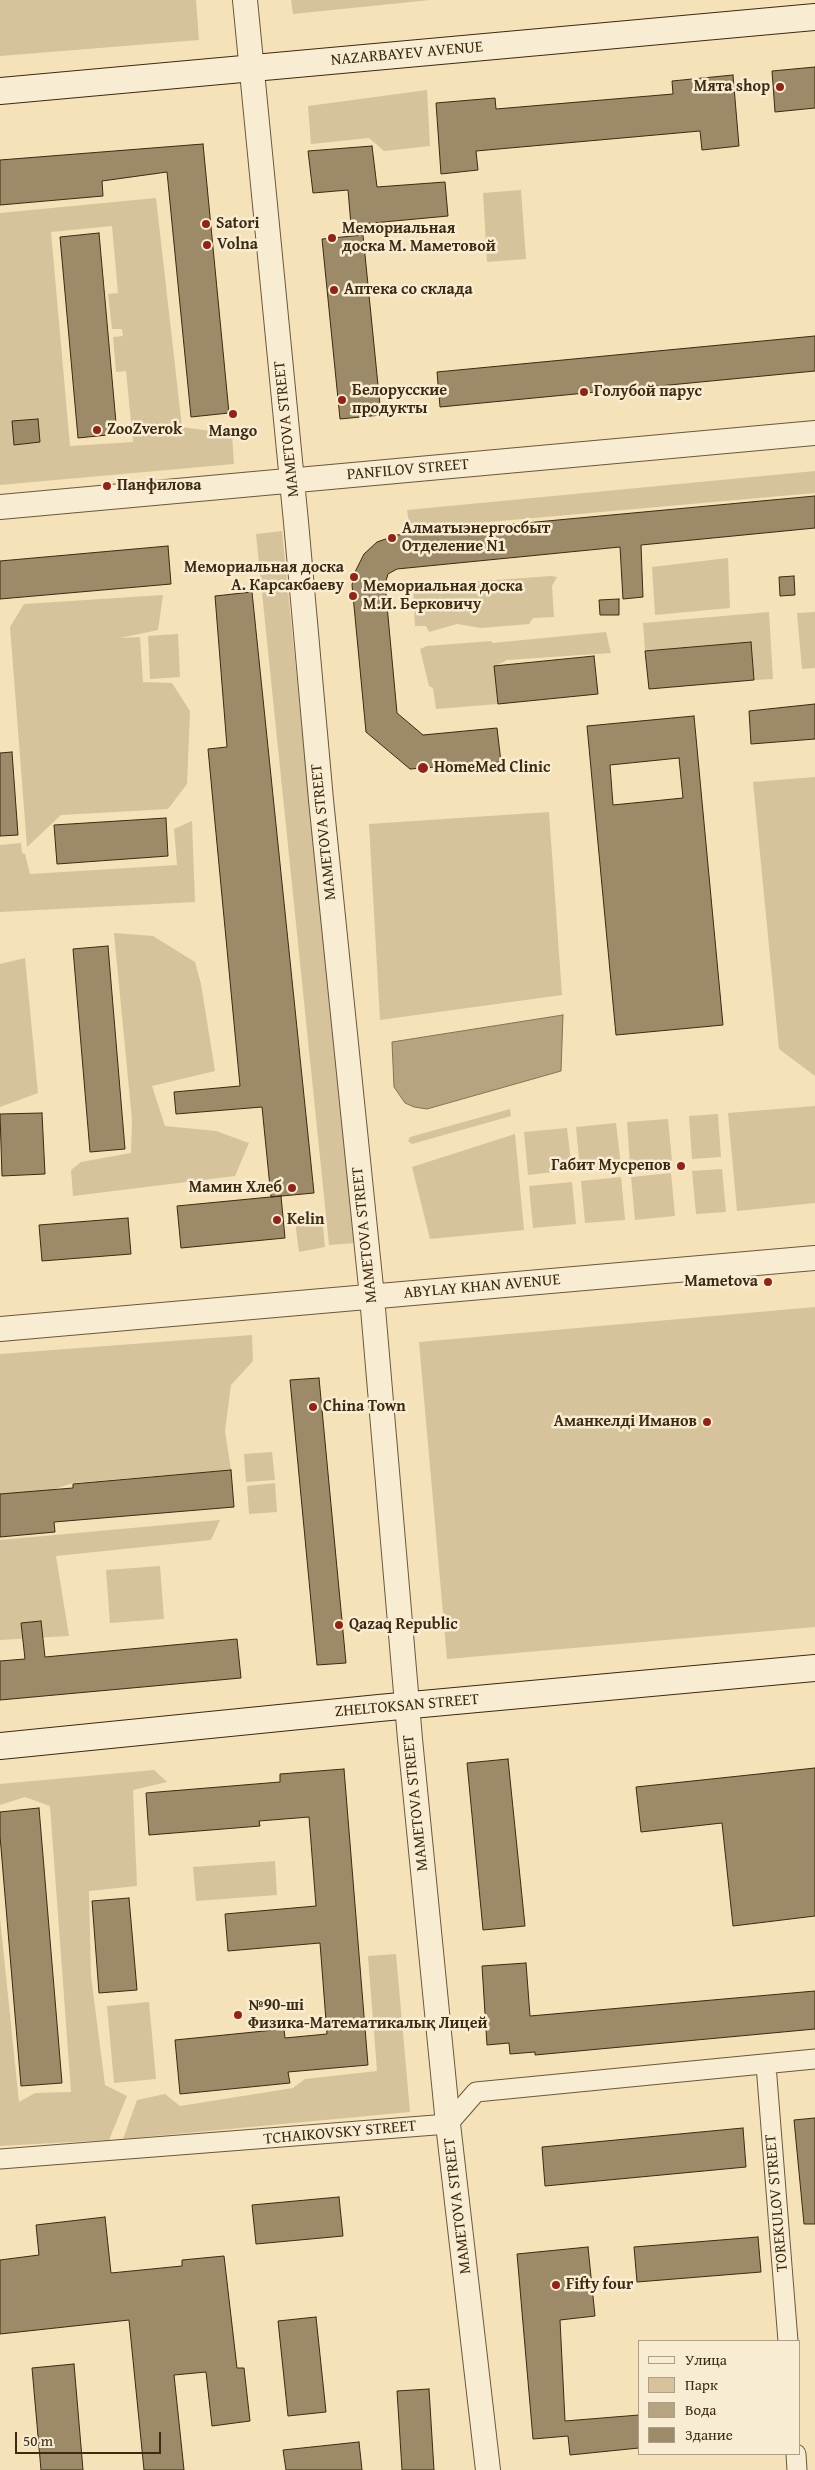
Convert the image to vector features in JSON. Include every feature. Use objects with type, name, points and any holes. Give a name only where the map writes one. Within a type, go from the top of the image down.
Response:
[{"type":"main road","name":"NAZARBAYEV AVENUE","points":[[0,92],[815,17]]},
{"type":"main road","name":"ZHELTOKSAN STREET","points":[[0,1746],[815,1668]]},
{"type":"street","name":"MAMETOVА STREET","points":[[245,0],[321,800],[372,1297],[406,1706],[448,2124],[488,2470]]},
{"type":"street","name":"PANFILOV STREET","points":[[0,507],[815,433]]},
{"type":"street","name":"ABYLAY KHAN AVENUE","points":[[0,1329],[815,1258]]},
{"type":"street","points":[[448,2124],[476,2092],[815,2059]]},
{"type":"street","name":"TOREKULOV STREET","points":[[766,2065],[788,2340]]},
{"type":"street","name":"TCHAIKOVSKY STREET","points":[[0,2160],[448,2124]]},
{"type":"street","points":[[796,2455],[797,2470]]},
{"type":"green space","points":[[0,0],[196,0],[199,40],[0,56]]},
{"type":"green space","points":[[291,0],[430,0],[293,14]]},
{"type":"green space","points":[[427,90],[430,146],[384,151],[369,138],[311,144],[308,106]]},
{"type":"green space","points":[[521,190],[526,259],[487,262],[483,193]]},
{"type":"green space","points":[[156,198],[182,427],[232,434],[234,464],[0,485],[0,213]],"holes":[[[112,226],[118,293],[108,294],[112,329],[122,329],[123,336],[113,337],[116,372],[126,371],[133,442],[70,446],[51,232]]]},
{"type":"green space","points":[[815,471],[815,493],[410,529],[407,510]]},
{"type":"green space","points":[[282,531],[354,1243],[329,1245],[256,534]]},
{"type":"green space","points":[[728,558],[730,608],[655,615],[652,567]]},
{"type":"green space","points":[[557,577],[552,586],[554,617],[533,618],[529,624],[481,628],[457,624],[429,632],[426,626],[415,626],[413,586]]},
{"type":"green space","points":[[163,595],[158,630],[120,638],[140,637],[143,682],[172,683],[190,711],[187,784],[168,809],[61,815],[27,847],[10,627],[24,604]]},
{"type":"green space","points":[[769,612],[773,679],[754,680],[751,642],[645,651],[643,623]]},
{"type":"green space","points":[[815,612],[815,668],[802,669],[797,613]]},
{"type":"green space","points":[[606,632],[611,653],[507,660],[494,667],[498,704],[436,709],[433,688],[429,686],[420,649],[427,646],[492,641],[492,643]]},
{"type":"green space","points":[[178,634],[180,677],[150,679],[148,636]]},
{"type":"green space","points":[[815,777],[815,1076],[779,1049],[753,782]]},
{"type":"green space","points":[[549,812],[562,995],[380,1020],[369,824]]},
{"type":"green space","points":[[192,821],[195,902],[0,912],[0,845],[21,843],[22,853],[25,854],[30,874],[177,865],[174,829]]},
{"type":"green space","points":[[114,933],[153,936],[195,962],[201,984],[215,1071],[152,1086],[165,1126],[216,1131],[249,1143],[235,1176],[73,1196],[71,1170],[81,1162],[131,1153],[132,1120]]},
{"type":"green space","points":[[25,958],[38,1093],[0,1107],[0,964]]},
{"type":"green space","points":[[815,1106],[815,1203],[737,1211],[728,1113]]},
{"type":"green space","points":[[510,1109],[511,1116],[412,1144],[408,1141],[410,1137]]},
{"type":"green space","points":[[718,1114],[721,1157],[692,1159],[689,1116]]},
{"type":"green space","points":[[668,1119],[672,1161],[630,1165],[627,1122]]},
{"type":"green space","points":[[616,1123],[621,1166],[580,1169],[576,1127]]},
{"type":"green space","points":[[567,1128],[572,1170],[528,1175],[524,1132]]},
{"type":"green space","points":[[515,1134],[524,1230],[430,1239],[412,1167]]},
{"type":"green space","points":[[722,1169],[726,1212],[696,1214],[692,1171]]},
{"type":"green space","points":[[671,1173],[675,1216],[635,1220],[631,1177]]},
{"type":"green space","points":[[621,1177],[625,1220],[585,1223],[581,1181]]},
{"type":"green space","points":[[572,1182],[576,1224],[533,1228],[529,1186]]},
{"type":"green space","points":[[294,1214],[322,1216],[325,1247],[299,1252]]},
{"type":"green space","points":[[815,1307],[815,1627],[447,1659],[419,1342]]},
{"type":"green space","points":[[252,1335],[253,1361],[231,1385],[225,1431],[231,1470],[73,1483],[52,1490],[0,1494],[0,1354]]},
{"type":"green space","points":[[272,1452],[275,1480],[246,1482],[244,1454]]},
{"type":"green space","points":[[275,1483],[277,1512],[249,1514],[247,1486]]},
{"type":"green space","points":[[220,1520],[211,1540],[56,1556],[69,1636],[0,1640],[0,1540]]},
{"type":"green space","points":[[160,1566],[164,1619],[110,1623],[106,1570]]},
{"type":"green space","points":[[154,1770],[167,1782],[133,1790],[137,1886],[89,1891],[91,1976],[105,2085],[127,2096],[109,2140],[0,2146],[0,1918],[19,2102],[35,2093],[71,2092],[50,1806],[25,1797],[0,1805],[0,1784]]},
{"type":"green space","points":[[275,1861],[277,1895],[196,1901],[193,1867]]},
{"type":"green space","points":[[396,1954],[410,2112],[123,2139],[137,2100],[165,2094],[180,2106],[293,2088],[305,2079],[377,2071],[368,1956]]},
{"type":"green space","points":[[149,2002],[156,2079],[114,2083],[107,2006]]},
{"type":"water","points":[[563,1015],[561,1071],[427,1109],[405,1103],[394,1087],[392,1042]]},
{"type":"building","points":[[815,67],[815,108],[775,112],[772,71]]},
{"type":"building","points":[[733,75],[739,146],[702,150],[700,131],[476,151],[478,170],[441,174],[436,103],[495,98],[496,109],[673,94],[672,81]]},
{"type":"building","points":[[203,144],[229,413],[191,417],[167,172],[102,181],[103,196],[0,205],[0,160]]},
{"type":"building","points":[[372,146],[377,187],[445,182],[448,216],[351,225],[348,190],[313,193],[308,151]]},
{"type":"building","points":[[99,233],[117,434],[78,438],[60,237]]},
{"type":"building","points":[[363,235],[381,415],[340,419],[322,239]]},
{"type":"building","points":[[815,336],[815,371],[440,407],[437,372]]},
{"type":"building","points":[[38,419],[40,442],[14,445],[12,421]]},
{"type":"building","points":[[815,496],[815,528],[641,545],[643,597],[623,599],[620,547],[397,569],[388,574],[385,584],[397,713],[423,735],[497,728],[501,762],[410,769],[366,732],[352,585],[354,574],[364,554],[377,542],[397,535]]},
{"type":"building","points":[[168,546],[171,584],[0,599],[0,561]]},
{"type":"building","points":[[794,576],[795,595],[780,596],[779,577]]},
{"type":"building","points":[[252,592],[314,1193],[271,1197],[262,1107],[176,1114],[174,1092],[240,1086],[208,749],[227,747],[215,596]]},
{"type":"building","points":[[619,599],[619,615],[600,615],[599,600]]},
{"type":"building","points":[[751,642],[754,680],[649,689],[645,651]]},
{"type":"building","points":[[594,656],[598,694],[498,704],[494,666]]},
{"type":"building","points":[[815,704],[815,739],[751,744],[749,711]]},
{"type":"building","points":[[694,716],[723,1025],[616,1035],[587,726]],"holes":[[[679,758],[683,798],[613,805],[610,765]]]},
{"type":"building","points":[[12,752],[18,835],[0,836],[0,753]]},
{"type":"building","points":[[166,818],[168,856],[57,864],[54,825]]},
{"type":"building","points":[[108,946],[125,1149],[90,1152],[73,949]]},
{"type":"building","points":[[42,1113],[45,1174],[2,1176],[0,1114]]},
{"type":"building","points":[[281,1196],[285,1238],[181,1248],[177,1206]]},
{"type":"building","points":[[128,1218],[131,1254],[42,1261],[39,1225]]},
{"type":"building","points":[[319,1378],[346,1663],[317,1665],[290,1380]]},
{"type":"building","points":[[231,1470],[234,1507],[54,1522],[55,1532],[0,1537],[0,1494],[73,1488],[73,1484]]},
{"type":"building","points":[[41,1621],[45,1657],[237,1639],[241,1678],[0,1700],[0,1661],[25,1659],[21,1623]]},
{"type":"building","points":[[508,1759],[525,1926],[483,1930],[467,1763]]},
{"type":"building","points":[[815,1768],[815,1916],[733,1926],[722,1823],[641,1832],[636,1787]]},
{"type":"building","points":[[344,1769],[368,2065],[288,2072],[290,2083],[180,2094],[175,2040],[284,2029],[285,2038],[327,2034],[320,1943],[228,1951],[225,1914],[316,1906],[309,1817],[259,1821],[260,1826],[149,1835],[146,1793],[280,1782],[280,1774]]},
{"type":"building","points":[[39,1808],[62,2083],[21,2086],[0,1836],[0,1812]]},
{"type":"building","points":[[129,1898],[137,1990],[99,1993],[92,1901]]},
{"type":"building","points":[[526,1963],[530,2016],[815,1991],[815,2029],[535,2055],[535,2052],[510,2054],[509,2043],[487,2045],[482,1966]]},
{"type":"building","points":[[815,2118],[815,2224],[804,2224],[794,2120]]},
{"type":"building","points":[[743,2128],[746,2167],[545,2186],[542,2147]]},
{"type":"building","points":[[339,2197],[343,2236],[256,2244],[252,2205]]},
{"type":"building","points":[[105,2217],[111,2273],[182,2266],[182,2260],[224,2256],[237,2368],[244,2368],[250,2421],[212,2426],[206,2372],[174,2375],[184,2470],[144,2470],[129,2320],[0,2334],[0,2260],[39,2255],[36,2225]]},
{"type":"building","points":[[758,2237],[761,2272],[637,2282],[634,2247]]},
{"type":"building","points":[[588,2247],[595,2316],[560,2320],[565,2421],[638,2415],[638,2448],[570,2455],[568,2436],[533,2439],[517,2254]]},
{"type":"building","points":[[316,2317],[326,2412],[288,2416],[278,2321]]},
{"type":"building","points":[[74,2364],[83,2470],[41,2470],[32,2368]]},
{"type":"building","points":[[429,2389],[434,2470],[402,2470],[397,2391]]},
{"type":"building","points":[[359,2442],[362,2470],[286,2470],[283,2450]]},
{"type":"place","name":"Мята shop","points":[[780,87]]},
{"type":"place","name":"Satori","points":[[206,224]]},
{"type":"place","name":"Мемориальная доска М. Маметовой","points":[[332,238]]},
{"type":"place","name":"Volna","points":[[207,245]]},
{"type":"place","name":"Аптека со склада","points":[[334,290]]},
{"type":"place","name":"Голубой парус","points":[[584,392]]},
{"type":"place","name":"Белорусские продукты","points":[[342,400]]},
{"type":"place","name":"Mango","points":[[233,414]]},
{"type":"place","name":"ZooZverok","points":[[97,430]]},
{"type":"place","name":"Панфилова","points":[[107,486]]},
{"type":"place","name":"Алматыэнергосбыт Отделение N1","points":[[392,538]]},
{"type":"place","name":"Мемориальная доска А. Карсакбаеву","points":[[354,577]]},
{"type":"place","name":"Мемориальная доска М.И. Берковичу","points":[[353,596]]},
{"type":"place","name":"HomeMed Clinic","points":[[423,768]]},
{"type":"place","name":"Габит Мусрепов","points":[[681,1166]]},
{"type":"place","name":"Мамин Хлеб","points":[[292,1188]]},
{"type":"place","name":"Kelin","points":[[277,1220]]},
{"type":"place","name":"Mametova","points":[[768,1282]]},
{"type":"place","name":"China Town","points":[[313,1407]]},
{"type":"place","name":"Аманкелді Иманов","points":[[707,1422]]},
{"type":"place","name":"Qazaq Republic","points":[[339,1625]]},
{"type":"place","name":"№90-ші Физика-Математикалық Лицей","points":[[238,2015]]},
{"type":"place","name":"Fifty four","points":[[556,2285]]}]
